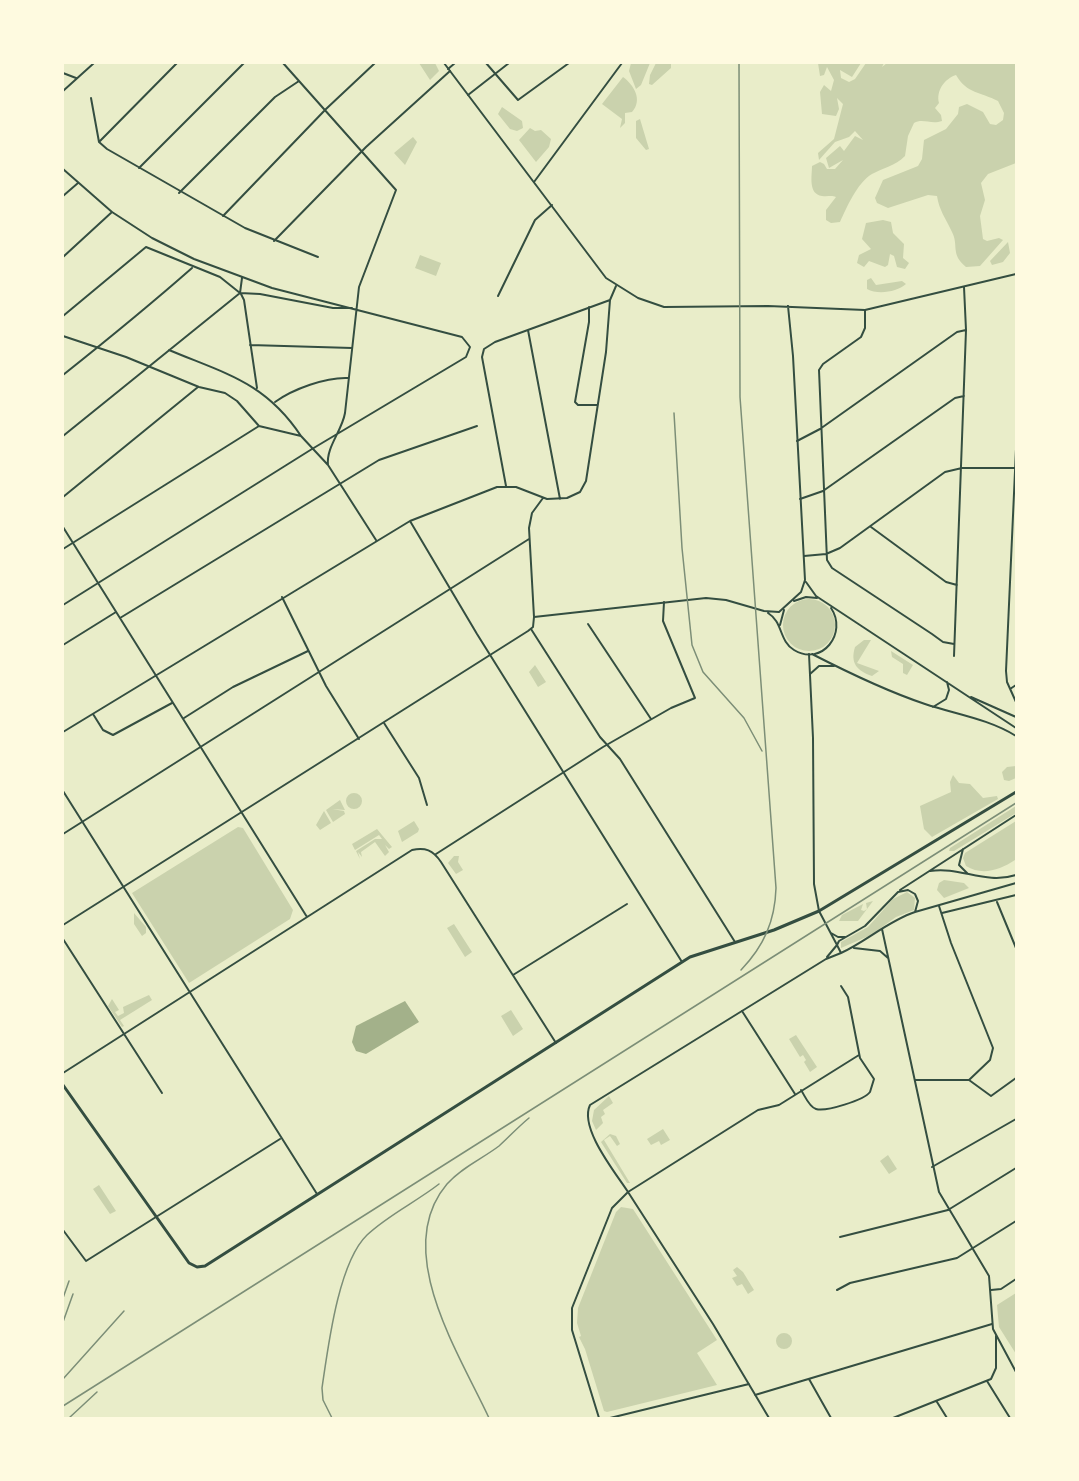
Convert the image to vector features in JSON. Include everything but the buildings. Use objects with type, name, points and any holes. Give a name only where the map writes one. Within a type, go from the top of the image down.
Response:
[{"type":"main road","points":[[63,1085],[189,1263],[197,1267],[209,1264],[682,962],[700,952],[774,930],[819,911],[1016,792]]},
{"type":"street","points":[[63,91],[94,63]]},
{"type":"street","points":[[99,142],[177,63]]},
{"type":"street","points":[[139,168],[244,63]]},
{"type":"street","points":[[282,63],[396,188],[388,214],[360,282],[345,413],[339,433],[328,453],[328,465]]},
{"type":"street","points":[[223,216],[326,109],[375,63]]},
{"type":"street","points":[[444,63],[606,278],[616,286],[651,303],[670,308],[788,306],[865,310],[1016,274]]},
{"type":"street","points":[[274,241],[363,150],[455,63]]},
{"type":"street","points":[[486,63],[514,99],[520,99],[568,63]]},
{"type":"street","points":[[468,95],[509,63]]},
{"type":"street","points":[[534,182],[622,63]]},
{"type":"street","points":[[63,73],[76,78]]},
{"type":"street","points":[[179,193],[275,97],[299,81]]},
{"type":"street","points":[[91,98],[99,142],[179,193],[274,241],[318,257]]},
{"type":"street","points":[[63,169],[112,212],[176,250],[243,278],[462,337],[470,347],[466,357],[312,449],[63,605]]},
{"type":"street","points":[[63,196],[78,183]]},
{"type":"street","points":[[498,296],[535,220],[552,205]]},
{"type":"street","points":[[63,256],[112,212]]},
{"type":"street","points":[[63,316],[142,248],[150,248],[220,277],[240,293],[244,300],[257,388]]},
{"type":"street","points":[[63,375],[96,347],[135,319],[192,267]]},
{"type":"street","points":[[63,436],[240,293],[243,278]]},
{"type":"street","points":[[63,732],[410,521],[474,495],[506,486],[544,498],[560,499],[576,495],[584,488],[598,405],[610,300],[616,286]]},
{"type":"street","points":[[954,656],[966,330],[964,287]]},
{"type":"street","points":[[240,293],[260,294],[333,308],[357,308]]},
{"type":"street","points":[[506,486],[482,357],[484,349],[495,342],[610,300]]},
{"type":"street","points":[[534,617],[664,602],[720,599],[764,611],[780,612],[803,590],[804,556],[788,306]]},
{"type":"street","points":[[590,307],[588,334],[575,402],[578,405],[598,405]]},
{"type":"street","points":[[865,310],[863,334],[823,364],[819,370],[828,563],[832,568],[943,642],[954,644]]},
{"type":"street","points":[[528,330],[560,499]]},
{"type":"street","points":[[797,441],[820,429],[957,332],[966,330]]},
{"type":"street","points":[[63,336],[231,397],[259,426],[301,436]]},
{"type":"street","points":[[250,345],[352,348]]},
{"type":"street","points":[[169,350],[257,388],[275,402],[301,436],[328,465],[376,540]]},
{"type":"street","points":[[275,402],[334,379],[349,378]]},
{"type":"street","points":[[63,497],[199,387]]},
{"type":"street","points":[[800,499],[823,491],[955,398],[964,396]]},
{"type":"street","points":[[63,549],[259,426]]},
{"type":"street","points":[[120,618],[390,455],[477,426]]},
{"type":"street","points":[[1016,449],[1006,671],[1010,691],[1016,702]]},
{"type":"street","points":[[804,556],[826,554],[846,545],[941,474],[962,468],[1015,468]]},
{"type":"street","points":[[544,498],[531,515],[529,539],[534,617],[532,628],[607,745],[620,759],[735,942]]},
{"type":"street","points":[[410,521],[450,590],[682,962]]},
{"type":"street","points":[[870,526],[946,582],[957,585]]},
{"type":"street","points":[[63,527],[308,917]]},
{"type":"street","points":[[63,834],[529,539]]},
{"type":"street","points":[[805,580],[809,590],[821,600],[1016,728]]},
{"type":"street","points":[[282,597],[319,672],[359,739]]},
{"type":"street","points":[[791,603],[806,597],[821,600]]},
{"type":"street","points":[[436,854],[607,745],[651,719],[694,698],[663,621],[664,602]]},
{"type":"street","points":[[811,654],[826,648],[836,634],[836,617],[827,604]]},
{"type":"street","points":[[780,631],[781,618],[786,607]]},
{"type":"street","points":[[764,611],[775,618],[791,648],[811,654],[869,682],[1016,736]]},
{"type":"street","points":[[63,645],[116,612]]},
{"type":"street","points":[[63,925],[491,655],[532,628],[543,616]]},
{"type":"street","points":[[588,624],[651,719]]},
{"type":"street","points":[[183,719],[242,682],[308,651]]},
{"type":"street","points":[[811,654],[814,884],[819,911],[841,953]]},
{"type":"street","points":[[810,674],[819,666],[834,666]]},
{"type":"street","points":[[933,707],[946,699],[949,690],[946,682]]},
{"type":"street","points":[[1010,691],[1016,685]]},
{"type":"street","points":[[966,695],[1016,717]]},
{"type":"street","points":[[93,714],[107,733],[118,734],[172,703]]},
{"type":"street","points":[[384,723],[419,778],[427,805]]},
{"type":"street","points":[[63,792],[317,1194]]},
{"type":"street","points":[[826,959],[837,945],[868,923],[898,892],[1016,815]]},
{"type":"street","points":[[964,847],[960,854],[959,865],[963,871],[976,878]]},
{"type":"street","points":[[63,1073],[412,850],[424,849],[436,854],[556,1043]]},
{"type":"street","points":[[924,873],[941,870],[976,878],[994,879],[1016,875]]},
{"type":"street","points":[[769,1418],[591,1131],[587,1113],[590,1105],[597,1098],[826,959],[853,947],[894,920],[1016,883]]},
{"type":"street","points":[[898,892],[908,890],[915,894],[919,904],[915,912]]},
{"type":"street","points":[[942,913],[1016,896]]},
{"type":"street","points":[[997,902],[1016,948]]},
{"type":"street","points":[[513,975],[627,904]]},
{"type":"street","points":[[939,906],[951,943],[993,1048],[993,1056],[969,1080]]},
{"type":"street","points":[[882,929],[940,1196],[989,1276],[992,1324],[1016,1372]]},
{"type":"street","points":[[829,930],[836,936],[846,937]]},
{"type":"street","points":[[63,939],[162,1093]]},
{"type":"street","points":[[853,947],[880,951],[889,960]]},
{"type":"street","points":[[801,1090],[811,1106],[820,1109],[868,1095],[874,1078],[859,1055],[848,997],[841,986]]},
{"type":"street","points":[[742,1011],[795,1094]]},
{"type":"street","points":[[599,1418],[573,1334],[572,1308],[612,1209],[628,1192],[758,1110],[779,1105],[859,1055]]},
{"type":"street","points":[[915,1080],[969,1080],[991,1096],[1016,1078]]},
{"type":"street","points":[[932,1167],[1016,1119]]},
{"type":"street","points":[[63,1230],[86,1260],[281,1138]]},
{"type":"street","points":[[840,1237],[939,1214],[1016,1168]]},
{"type":"street","points":[[837,1290],[850,1283],[950,1261],[1016,1221]]},
{"type":"street","points":[[991,1290],[1001,1288],[1016,1280]]},
{"type":"street","points":[[755,1395],[992,1324]]},
{"type":"street","points":[[893,1418],[987,1382],[995,1372],[996,1336]]},
{"type":"street","points":[[809,1379],[831,1418]]},
{"type":"street","points":[[987,1382],[1010,1418]]},
{"type":"street","points":[[610,1418],[749,1384]]},
{"type":"street","points":[[937,1402],[947,1418]]},
{"type":"shaded area","points":[[419,63],[435,63],[439,71],[430,80]]},
{"type":"shaded area","points":[[631,63],[650,63],[641,85],[636,89],[629,71]]},
{"type":"shaded area","points":[[656,63],[671,63],[671,68],[652,85],[649,84],[650,75]]},
{"type":"shaded area","points":[[818,63],[861,63],[852,77],[840,70],[841,78],[849,82],[855,79],[866,63],[884,63],[882,67],[887,63],[1016,63],[1016,163],[988,174],[981,183],[985,200],[980,216],[983,239],[1003,240],[980,266],[966,267],[958,258],[954,237],[937,196],[928,195],[888,208],[877,203],[875,198],[883,180],[918,166],[922,159],[924,140],[946,129],[958,114],[959,107],[967,104],[983,112],[990,124],[996,125],[1003,120],[1004,113],[998,101],[965,86],[956,75],[948,79],[940,90],[939,103],[935,108],[941,115],[942,121],[914,123],[908,136],[905,156],[867,178],[853,196],[840,222],[831,223],[826,220],[826,210],[836,197],[822,196],[815,192],[812,184],[812,166],[820,162],[827,169],[835,169],[843,160],[829,168],[826,158],[840,146],[844,151],[855,136],[863,140],[855,131],[849,137],[835,142],[819,160],[818,153],[834,139],[843,104],[837,98],[839,109],[836,116],[822,114],[820,92],[824,85],[831,91],[834,80],[827,67],[824,75],[820,76]]},
{"type":"shaded area","points":[[623,77],[634,88],[637,103],[632,112],[625,113],[625,123],[620,128],[622,119],[602,104]]},
{"type":"shaded area","points":[[502,107],[522,121],[523,128],[517,131],[510,129],[498,114]]},
{"type":"shaded area","points":[[640,119],[649,149],[646,150],[636,138],[636,121]]},
{"type":"shaded area","points":[[530,128],[535,131],[541,130],[551,139],[549,147],[536,162],[519,140]]},
{"type":"shaded area","points":[[413,137],[417,142],[405,165],[394,153]]},
{"type":"shaded area","points":[[883,220],[891,222],[893,233],[904,244],[903,258],[909,263],[905,269],[897,267],[894,256],[890,254],[888,265],[885,267],[869,261],[864,267],[857,263],[859,255],[871,249],[862,239],[866,223]]},
{"type":"shaded area","points":[[1008,242],[1010,253],[1003,262],[992,265],[990,261]]},
{"type":"shaded area","points":[[420,255],[441,263],[436,276],[415,268]]},
{"type":"shaded area","points":[[871,278],[876,285],[902,281],[906,284],[893,291],[876,292],[867,289],[867,280]]},
{"type":"shaded area","points":[[809,599],[819,601],[827,607],[833,615],[835,625],[833,635],[827,643],[819,649],[809,651],[799,649],[791,643],[785,635],[783,625],[785,615],[791,607],[799,601]]},
{"type":"shaded area","points":[[864,640],[871,640],[857,663],[879,671],[872,676],[862,672],[856,666],[853,658],[855,647]]},
{"type":"shaded area","points":[[891,651],[913,665],[907,675],[903,673],[903,664],[892,657]]},
{"type":"shaded area","points":[[535,665],[546,682],[538,687],[529,672]]},
{"type":"shaded area","points":[[1016,766],[1016,778],[1009,781],[1004,780],[1002,772],[1007,767]]},
{"type":"shaded area","points":[[953,775],[959,783],[970,784],[983,798],[997,796],[998,799],[932,837],[924,829],[920,806],[951,792],[950,782]]},
{"type":"shaded area","points":[[354,793],[360,795],[362,801],[360,807],[354,809],[348,807],[346,801],[348,795]]},
{"type":"shaded area","points":[[340,800],[345,810],[332,809],[344,811],[345,814],[333,822],[326,810]]},
{"type":"shaded area","points":[[1016,806],[1016,813],[954,851],[949,851],[950,848]]},
{"type":"shaded area","points":[[324,811],[331,823],[320,830],[316,825]]},
{"type":"shaded area","points":[[414,821],[419,829],[418,832],[402,842],[398,831]]},
{"type":"shaded area","points":[[1016,821],[1015,860],[1003,867],[985,871],[966,866],[963,858],[965,853]]},
{"type":"shaded area","points":[[238,827],[243,828],[293,910],[290,919],[189,983],[132,893]]},
{"type":"shaded area","points":[[377,829],[392,847],[389,849],[385,845],[389,852],[385,856],[375,842],[361,852],[362,857],[358,852],[360,859],[356,851],[375,839],[382,839],[379,835],[355,850],[352,844]]},
{"type":"shaded area","points":[[454,856],[459,856],[458,862],[463,870],[456,874],[448,863]]},
{"type":"shaded area","points":[[944,880],[964,883],[969,888],[944,898],[937,890],[939,883]]},
{"type":"shaded area","points":[[907,892],[915,898],[914,910],[896,917],[871,935],[841,948],[841,942],[868,927],[893,899]]},
{"type":"shaded area","points":[[863,904],[861,910],[867,909],[858,921],[839,921],[842,915]]},
{"type":"shaded area","points":[[134,913],[146,927],[146,933],[142,936],[134,924]]},
{"type":"shaded area","points":[[454,924],[472,952],[465,957],[447,928]]},
{"type":"shaded area","points":[[149,995],[152,1000],[120,1020],[124,1026],[122,1027],[108,1006],[112,999],[119,1010],[115,1012],[118,1016],[124,1013],[123,1007]]},
{"type":"shaded area","points":[[405,1001],[419,1022],[366,1054],[356,1051],[352,1042],[356,1026]]},
{"type":"shaded area","points":[[511,1010],[523,1029],[513,1036],[501,1016]]},
{"type":"shaded area","points":[[796,1035],[817,1067],[810,1072],[803,1055],[800,1057],[789,1039]]},
{"type":"shaded area","points":[[609,1096],[613,1103],[603,1110],[605,1114],[601,1117],[603,1123],[596,1130],[592,1121],[594,1110]]},
{"type":"shaded area","points":[[663,1129],[670,1140],[661,1145],[659,1141],[651,1145],[647,1139]]},
{"type":"shaded area","points":[[610,1134],[616,1136],[620,1144],[617,1146],[610,1136],[604,1140],[630,1183],[627,1183],[601,1142]]},
{"type":"shaded area","points":[[888,1155],[897,1169],[889,1174],[880,1161]]},
{"type":"shaded area","points":[[99,1185],[116,1211],[110,1214],[93,1189]]},
{"type":"shaded area","points":[[621,1207],[633,1209],[717,1340],[697,1353],[717,1385],[607,1412],[604,1411],[585,1349],[579,1337],[581,1336],[577,1323],[578,1308],[616,1212]]},
{"type":"shaded area","points":[[737,1267],[743,1272],[754,1290],[748,1294],[742,1284],[737,1286],[732,1278],[737,1276],[733,1270]]},
{"type":"shaded area","points":[[1016,1293],[1016,1354],[999,1327],[997,1305]]},
{"type":"shaded area","points":[[784,1333],[792,1341],[784,1349],[776,1341]]},
{"type":"railway","points":[[739,63],[740,397],[776,888],[771,922],[767,932],[756,952],[741,970]]},
{"type":"railway","points":[[674,413],[682,548],[692,645],[703,672],[744,718],[762,751]]},
{"type":"railway","points":[[63,1406],[1016,803]]},
{"type":"railway","points":[[489,1418],[448,1333],[436,1301],[428,1270],[426,1239],[431,1210],[447,1184],[499,1146],[529,1118]]},
{"type":"railway","points":[[332,1418],[323,1400],[322,1388],[336,1307],[349,1265],[357,1248],[367,1235],[439,1184]]},
{"type":"railway","points":[[63,1298],[69,1281]]},
{"type":"railway","points":[[63,1322],[73,1294]]},
{"type":"railway","points":[[63,1379],[124,1311]]},
{"type":"railway","points":[[69,1418],[97,1392]]}]
